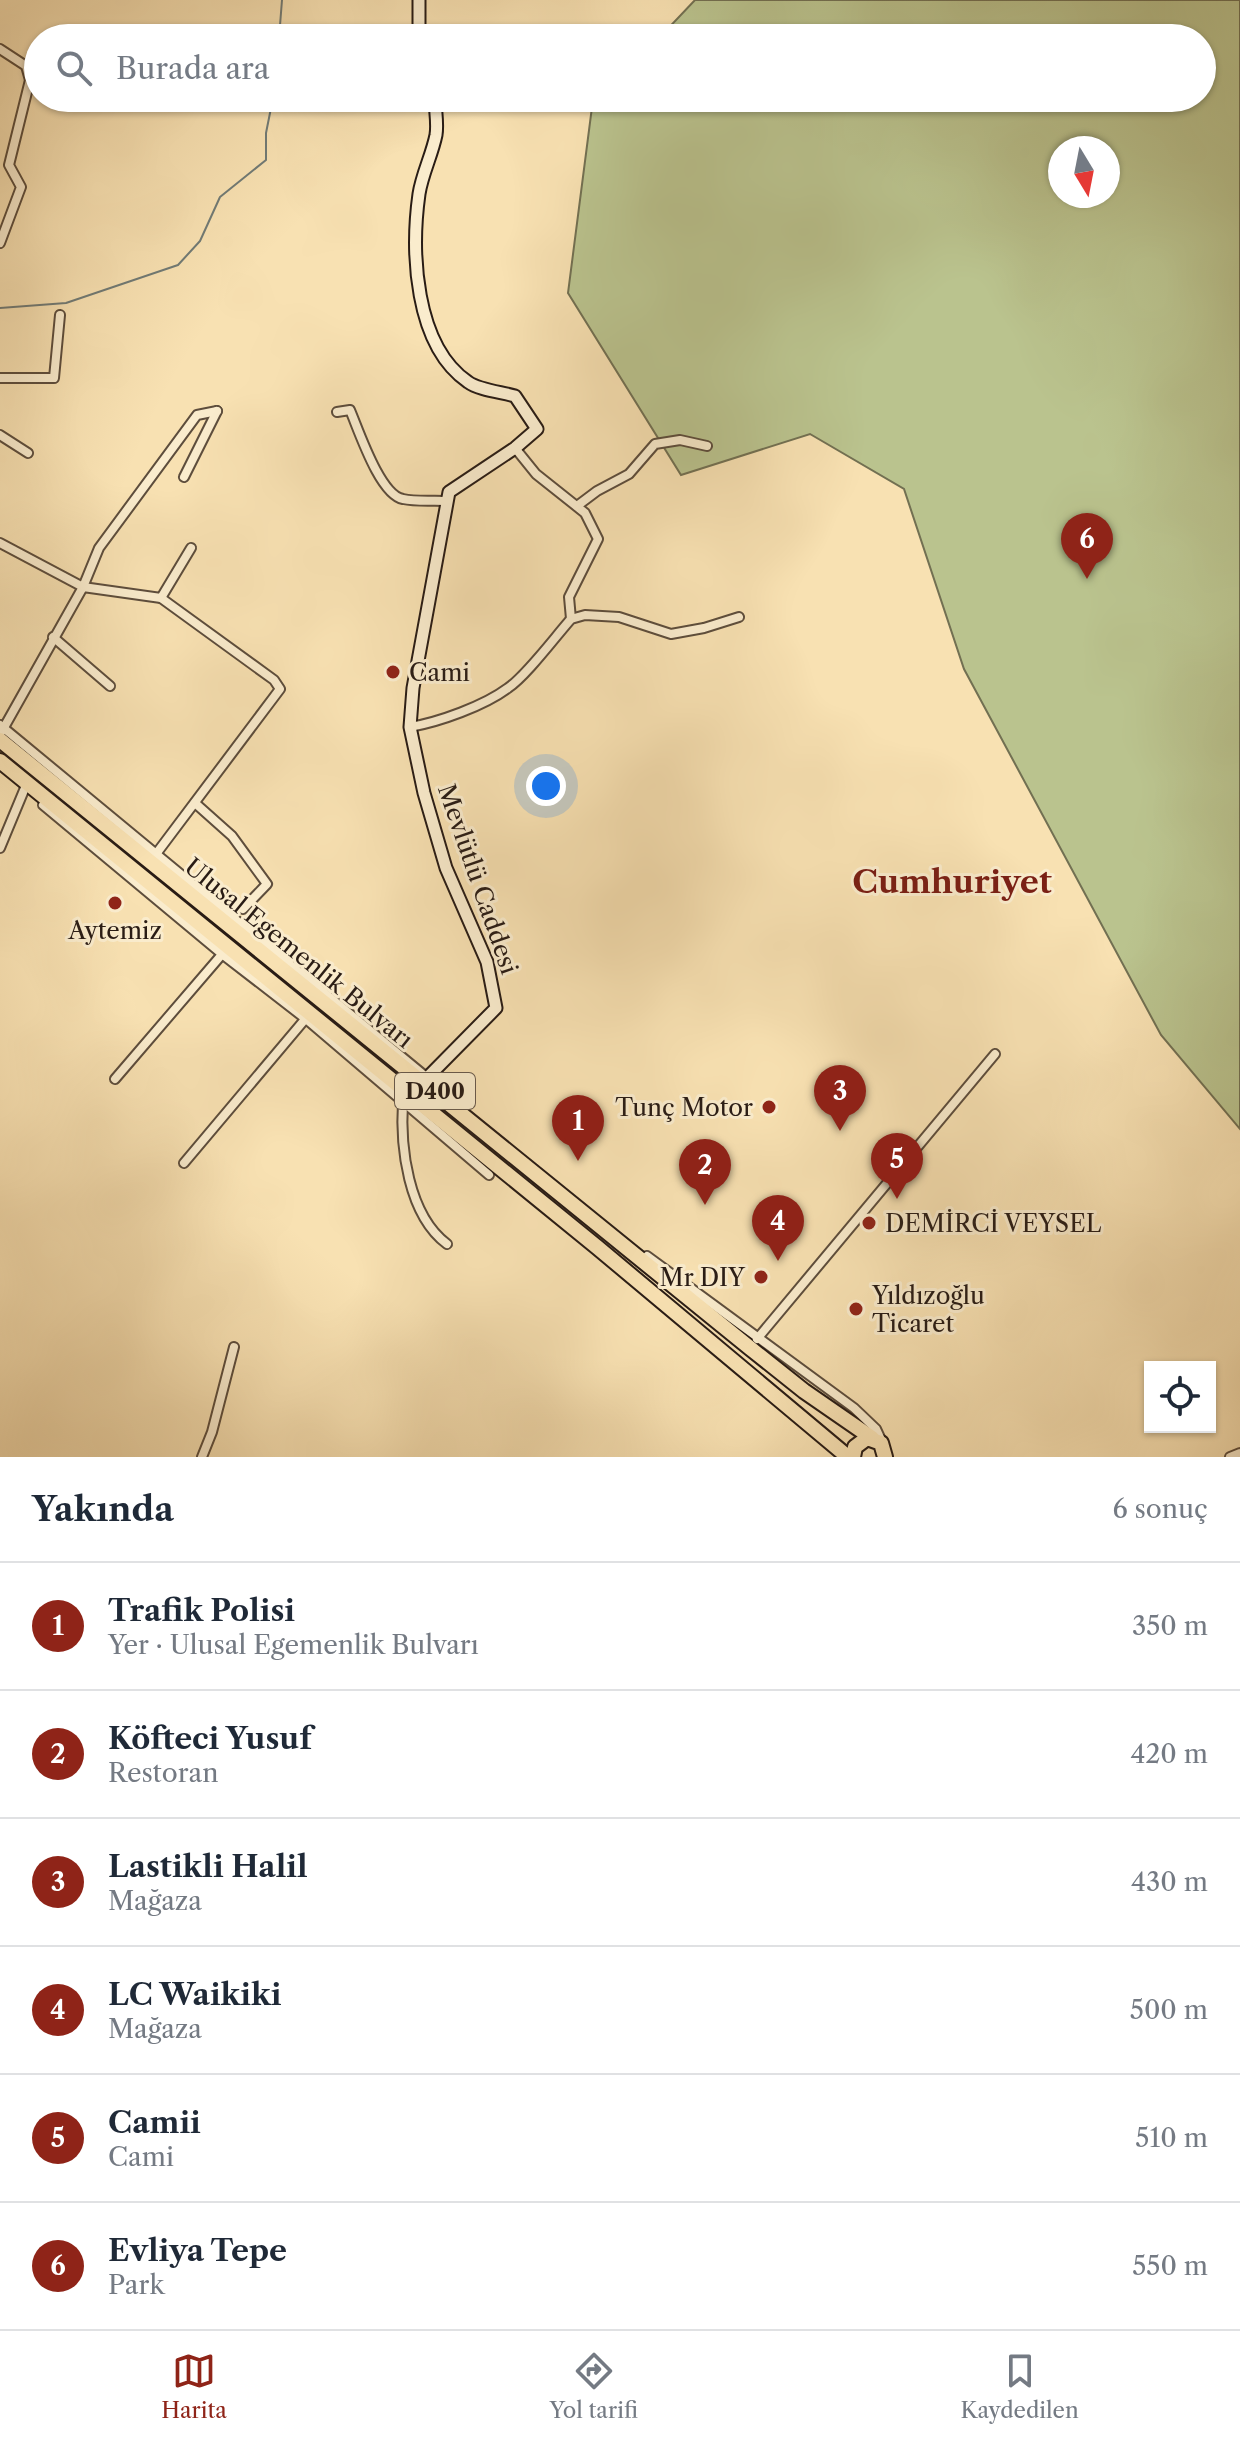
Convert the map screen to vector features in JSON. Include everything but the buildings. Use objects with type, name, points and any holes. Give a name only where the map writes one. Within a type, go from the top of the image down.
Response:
[{"type":"highway","name":"Ulusal Egemenlik Bulvarı","points":[[1,732],[623,1241],[754,1342],[804,1391],[884,1450]]},
{"type":"highway","name":"Ulusal Egemenlik Bulvarı","points":[[0,761],[26,786],[226,950],[597,1247],[851,1456]]},
{"type":"highway","points":[[851,1456],[862,1440],[884,1450]]},
{"type":"street","points":[[419,0],[419,24]]},
{"type":"street","points":[[0,49],[24,65]]},
{"type":"street","points":[[0,243],[21,187],[4,164],[24,99]]},
{"type":"street","points":[[337,412],[350,410],[375,468],[388,489],[400,499],[447,501],[449,492],[515,448],[537,429],[515,396],[469,383],[446,359],[431,333],[416,281],[416,228],[420,191],[437,132],[436,112]]},
{"type":"street","points":[[0,378],[54,378],[60,315]]},
{"type":"street","points":[[184,477],[217,411],[197,415],[99,548],[83,587],[1,732],[156,854],[425,1080]]},
{"type":"street","points":[[0,435],[28,453]]},
{"type":"street","points":[[577,506],[629,474],[655,444],[680,440],[707,446]]},
{"type":"street","points":[[515,448],[536,474],[585,513],[598,539],[569,597],[571,619]]},
{"type":"street","name":"Mevlütlü Caddesi","points":[[425,1080],[496,1008],[487,962],[446,868],[424,793],[410,727],[413,688],[447,501]]},
{"type":"street","points":[[0,543],[83,587],[161,598],[274,680],[280,689],[156,854]]},
{"type":"street","points":[[161,598],[191,548]]},
{"type":"street","points":[[410,727],[463,710],[509,688],[571,619],[585,615],[619,617],[671,634],[739,617]]},
{"type":"street","points":[[53,637],[110,686]]},
{"type":"street","points":[[0,770],[26,786],[0,848]]},
{"type":"street","points":[[195,803],[232,836],[267,884],[243,909]]},
{"type":"street","points":[[115,1079],[226,950]]},
{"type":"street","points":[[184,1163],[308,1016],[489,1175]]},
{"type":"street","points":[[754,1342],[995,1054]]},
{"type":"street","points":[[403,1102],[404,1158],[417,1200],[425,1219],[447,1244]]},
{"type":"street","points":[[202,1457],[212,1432],[234,1347]]},
{"type":"street","points":[[1230,1457],[1240,1453]]},
{"type":"green space","points":[[695,0],[1240,0],[1240,1129],[1161,1035],[964,669],[904,489],[810,434],[681,475],[568,293],[591,112],[1216,112],[1216,24],[672,24]]},
{"type":"waterway","points":[[280,24],[282,0]]},
{"type":"waterway","points":[[0,308],[66,303],[178,265],[200,241],[220,197],[266,160],[270,112]]},
{"type":"place","name":"Evliya Tepe","points":[[1087,579]]},
{"type":"place","name":"Cami","points":[[393,672]]},
{"type":"place","name":"Aytemiz","points":[[115,903]]},
{"type":"place","name":"Tunç Motor","points":[[769,1107]]},
{"type":"place","name":"Lastikli Halil","points":[[840,1131]]},
{"type":"place","name":"Trafik Polisi","points":[[578,1161]]},
{"type":"place","name":"Camii","points":[[897,1199]]},
{"type":"place","name":"Köfteci Yusuf","points":[[705,1205]]},
{"type":"place","name":"DEMİRCİ VEYSEL","points":[[869,1223]]},
{"type":"place","name":"LC Waikiki","points":[[778,1261]]},
{"type":"place","name":"Mr DIY","points":[[761,1277]]},
{"type":"place","name":"Yıldızoğlu Ticaret","points":[[856,1309]]},
{"type":"district","name":"Cumhuriyet","points":[[952,881]]}]
